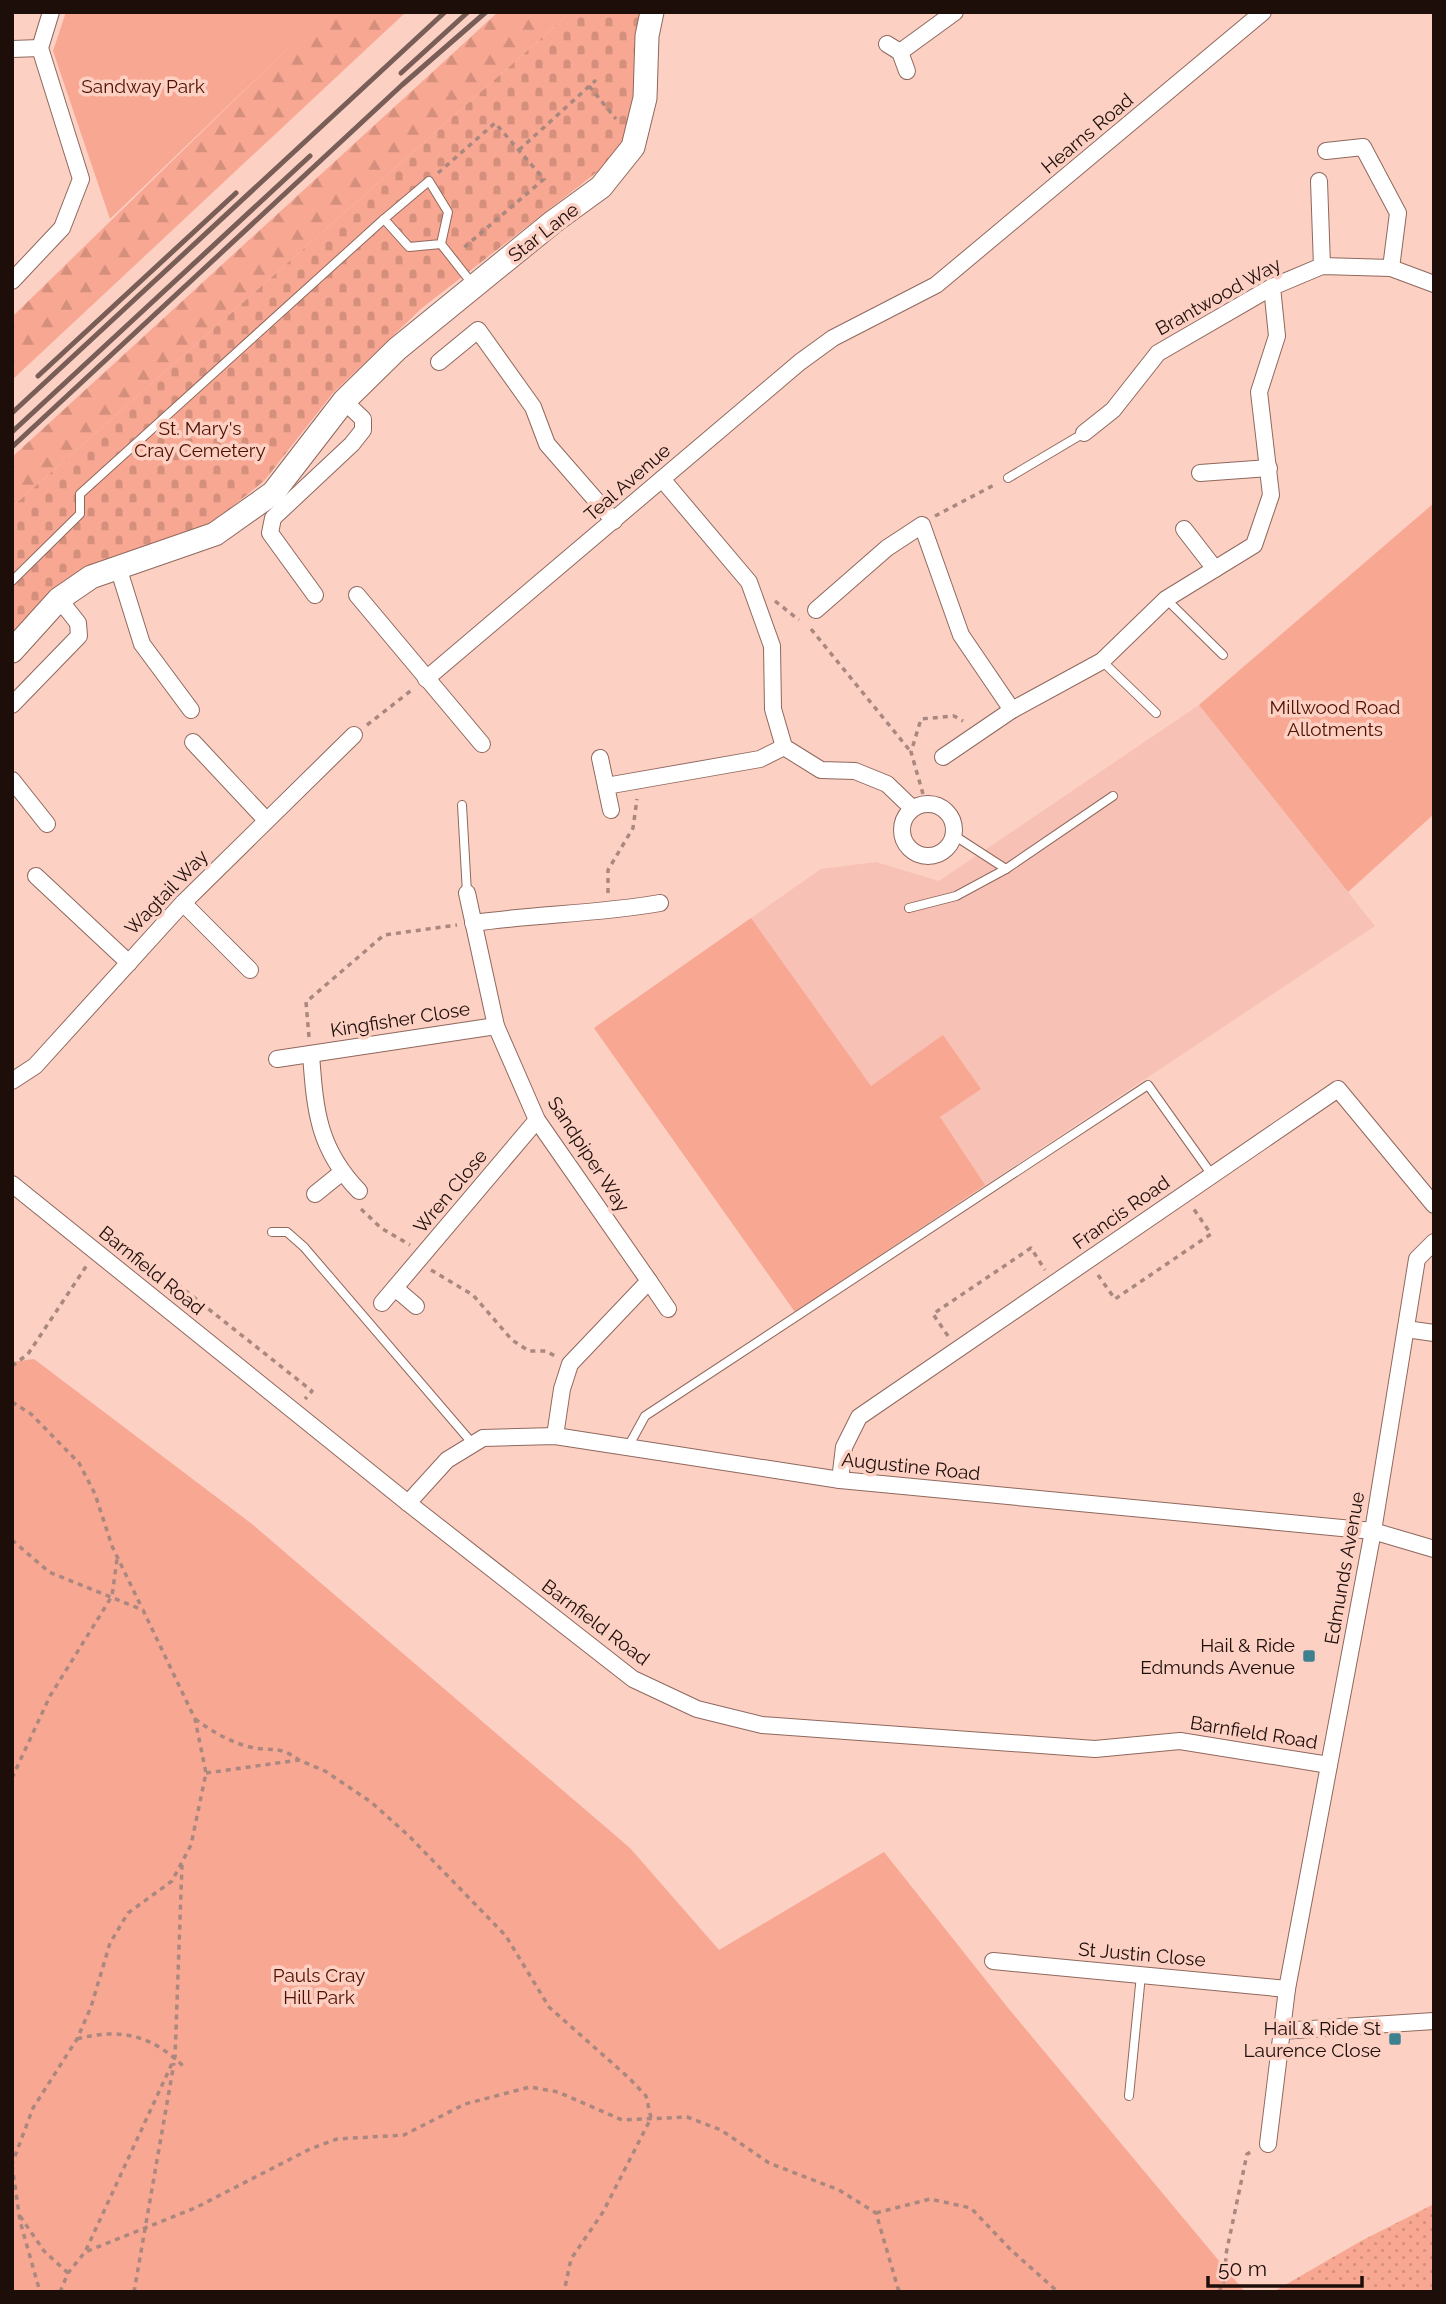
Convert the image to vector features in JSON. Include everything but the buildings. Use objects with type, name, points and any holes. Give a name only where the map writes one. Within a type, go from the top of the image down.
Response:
[{"type":"street","points":[[12,281],[62,228],[81,179],[40,48],[51,12]]},
{"type":"street","name":"Star Lane","points":[[12,651],[59,599],[91,577],[215,534],[273,493],[344,401],[397,349],[601,187],[633,147],[645,98],[647,36],[652,12]]},
{"type":"street","points":[[906,71],[893,48],[955,12]]},
{"type":"street","name":"Hearns Road","points":[[936,285],[1263,12]]},
{"type":"street","points":[[12,49],[40,48]]},
{"type":"street","points":[[1326,151],[1363,147],[1398,214],[1391,268]]},
{"type":"street","points":[[1319,181],[1322,266]]},
{"type":"street","name":"Brantwood Way","points":[[1083,433],[1113,410],[1158,353],[1272,287],[1322,266],[1391,268],[1434,284]]},
{"type":"street","name":"Teal Avenue","points":[[426,679],[810,354],[936,285]]},
{"type":"street","points":[[943,757],[1012,710],[1102,661],[1166,599],[1254,545],[1270,495],[1259,392],[1277,336],[1272,287]]},
{"type":"street","points":[[439,362],[478,330],[533,407],[547,444],[614,521]]},
{"type":"street","points":[[315,594],[279,548],[270,533],[271,525],[273,518],[352,444],[363,430],[363,419],[344,401]]},
{"type":"street","points":[[1200,472],[1269,468]]},
{"type":"street","points":[[662,479],[749,582],[772,646],[773,709],[784,747],[821,770],[855,771],[887,784],[912,808]]},
{"type":"street","points":[[816,610],[887,548],[922,525],[961,635],[1012,710]]},
{"type":"street","points":[[1184,529],[1215,569]]},
{"type":"street","points":[[118,567],[142,644],[191,710]]},
{"type":"street","points":[[357,595],[482,744]]},
{"type":"street","points":[[12,705],[79,636],[78,623],[59,599]]},
{"type":"street","name":"Wagtail Way","points":[[12,1082],[35,1066],[183,903],[354,735]]},
{"type":"street","points":[[194,742],[266,820]]},
{"type":"street","points":[[606,786],[760,759],[784,747]]},
{"type":"street","points":[[600,758],[611,810]]},
{"type":"street","points":[[12,780],[47,824]]},
{"type":"street","points":[[926,803],[942,806],[953,819],[955,836],[946,851],[930,857],[914,853],[903,839],[902,822],[912,808],[926,803]]},
{"type":"street","points":[[36,876],[129,963]]},
{"type":"street","name":"Sandpiper Way","points":[[467,893],[496,1026],[537,1120],[668,1310]]},
{"type":"street","points":[[183,903],[250,970]]},
{"type":"street","points":[[473,923],[542,914],[608,912],[660,903]]},
{"type":"street","name":"Kingfisher Close","points":[[277,1059],[496,1026]]},
{"type":"street","name":"Kingfisher Close","points":[[311,1054],[316,1116],[341,1172],[359,1191]]},
{"type":"street","name":"Francis Road","points":[[840,1480],[844,1447],[859,1417],[1338,1089],[1434,1205]]},
{"type":"street","name":"Wren Close","points":[[383,1303],[537,1120]]},
{"type":"street","points":[[315,1194],[341,1172]]},
{"type":"street","name":"Barnfield Road","points":[[12,1184],[408,1503],[633,1679],[697,1709],[762,1725],[1095,1749],[1180,1741],[1329,1765]]},
{"type":"street","name":"Edmunds Avenue","points":[[1268,2144],[1287,1989],[1373,1531],[1417,1259],[1434,1242]]},
{"type":"street","points":[[555,1436],[562,1389],[570,1364],[649,1281]]},
{"type":"street","points":[[395,1288],[416,1307]]},
{"type":"street","points":[[1406,1329],[1434,1333]]},
{"type":"street","name":"Augustine Road","points":[[408,1503],[447,1460],[483,1438],[555,1436],[840,1480],[1373,1531],[1434,1549]]},
{"type":"street","name":"St Justin Close","points":[[993,1961],[1287,1989]]},
{"type":"street","points":[[1281,2031],[1434,2021]]},
{"type":"lane","points":[[12,581],[80,514],[80,494],[429,181],[448,212],[441,244],[474,286]]},
{"type":"lane","points":[[384,219],[409,247],[441,244]]},
{"type":"lane","points":[[1008,478],[1083,433]]},
{"type":"lane","points":[[1166,599],[1223,655]]},
{"type":"lane","points":[[1102,661],[1156,713]]},
{"type":"lane","points":[[909,908],[956,897],[1006,869],[1113,796]]},
{"type":"lane","points":[[461,805],[467,893]]},
{"type":"lane","points":[[955,836],[1006,869]]},
{"type":"lane","points":[[628,1447],[645,1416],[1148,1085],[1212,1175]]},
{"type":"lane","points":[[271,1231],[287,1232],[304,1247],[473,1444]]},
{"type":"lane","points":[[1129,2096],[1141,1975]]},
{"type":"path","points":[[519,150],[596,80]]},
{"type":"path","points":[[589,86],[616,119]]},
{"type":"path","points":[[429,181],[495,124],[544,179],[452,259]]},
{"type":"path","points":[[922,525],[1008,478]]},
{"type":"path","points":[[749,582],[817,633],[911,752]]},
{"type":"path","points":[[354,735],[426,679]]},
{"type":"path","points":[[608,912],[608,870],[633,828],[639,780]]},
{"type":"path","points":[[311,1054],[306,1002],[384,935],[473,923]]},
{"type":"path","points":[[359,1191],[356,1202],[369,1219],[415,1248],[427,1267],[443,1279],[473,1295],[512,1340],[530,1351],[546,1351],[570,1364]]},
{"type":"path","points":[[1088,1260],[1115,1299],[1211,1234],[1184,1195]]},
{"type":"path","points":[[957,1350],[933,1314],[1031,1248],[1055,1283]]},
{"type":"path","points":[[12,1366],[29,1354],[82,1272]]},
{"type":"path","points":[[177,1284],[312,1391]]},
{"type":"path","points":[[12,1402],[31,1414],[79,1463],[95,1494],[117,1557],[195,1719],[206,1773],[191,1845],[173,1881],[128,1913],[110,1943],[91,2007],[77,2039],[33,2108],[12,2164],[19,2214],[40,2292]]},
{"type":"path","points":[[12,1540],[49,1572],[143,1610]]},
{"type":"path","points":[[12,1778],[50,1696],[112,1596],[117,1557]]},
{"type":"path","points":[[195,1719],[222,1737],[252,1747],[282,1748],[299,1760],[325,1771],[371,1802],[469,1896],[506,1936],[549,2007],[646,2096],[651,2118],[603,2211],[571,2259],[564,2292]]},
{"type":"path","points":[[206,1773],[299,1760]]},
{"type":"path","points":[[134,2292],[175,2057],[182,1863]]},
{"type":"path","points":[[77,2039],[103,2032],[152,2041],[175,2057],[186,2069]]},
{"type":"path","points":[[60,2292],[68,2273],[85,2252],[175,2057]]},
{"type":"path","points":[[85,2252],[195,2208],[310,2149],[337,2139],[404,2135],[465,2104],[530,2087],[558,2092],[622,2120],[687,2117],[721,2130],[769,2163],[839,2190],[876,2213],[899,2292]]},
{"type":"path","points":[[1219,2292],[1225,2278],[1226,2254],[1247,2154],[1268,2144]]},
{"type":"path","points":[[876,2213],[930,2199],[971,2208],[1010,2249],[1058,2292]]},
{"type":"path","points":[[19,2214],[44,2251],[68,2273]]},
{"type":"shaded area","points":[[1199,705],[1375,926],[795,1312],[594,1028],[821,869],[876,862],[939,881]]},
{"type":"green space","name":"Sandway Park","points":[[66,12],[326,12],[110,219],[53,51]]},
{"type":"green space","points":[[325,12],[406,12],[12,380],[12,317]]},
{"type":"green space","points":[[498,12],[571,12],[12,507],[12,457]]},
{"type":"green space","name":"St. Mary's Cray Cemetery","points":[[571,12],[641,12],[639,98],[619,155],[422,308],[333,393],[264,481],[203,530],[105,560],[12,636],[12,507]]},
{"type":"green space","name":"Millwood Road Allotments","points":[[1434,503],[1434,814],[1348,892],[1199,705]]},
{"type":"green space","points":[[751,918],[871,1086],[943,1035],[981,1089],[940,1117],[985,1185],[795,1312],[594,1028]]},
{"type":"green space","name":"Pauls Cray Hill Park","points":[[34,1359],[252,1524],[630,1848],[719,1950],[884,1852],[1008,2008],[1245,2292],[12,2292],[12,1362]]},
{"type":"green space","points":[[1434,2204],[1434,2292],[1273,2292],[1361,2241]]},
{"type":"railway","points":[[12,413],[445,12]]},
{"type":"railway","points":[[401,73],[468,12]]},
{"type":"railway","points":[[12,447],[402,85],[486,12]]},
{"type":"railway","points":[[12,432],[310,156]]},
{"type":"railway","points":[[38,376],[236,193]]},
{"type":"place","name":"Hail & Ride Edmunds Avenue","points":[[1309,1656]]},
{"type":"place","name":"Hail & Ride St Laurence Close","points":[[1395,2039]]}]
